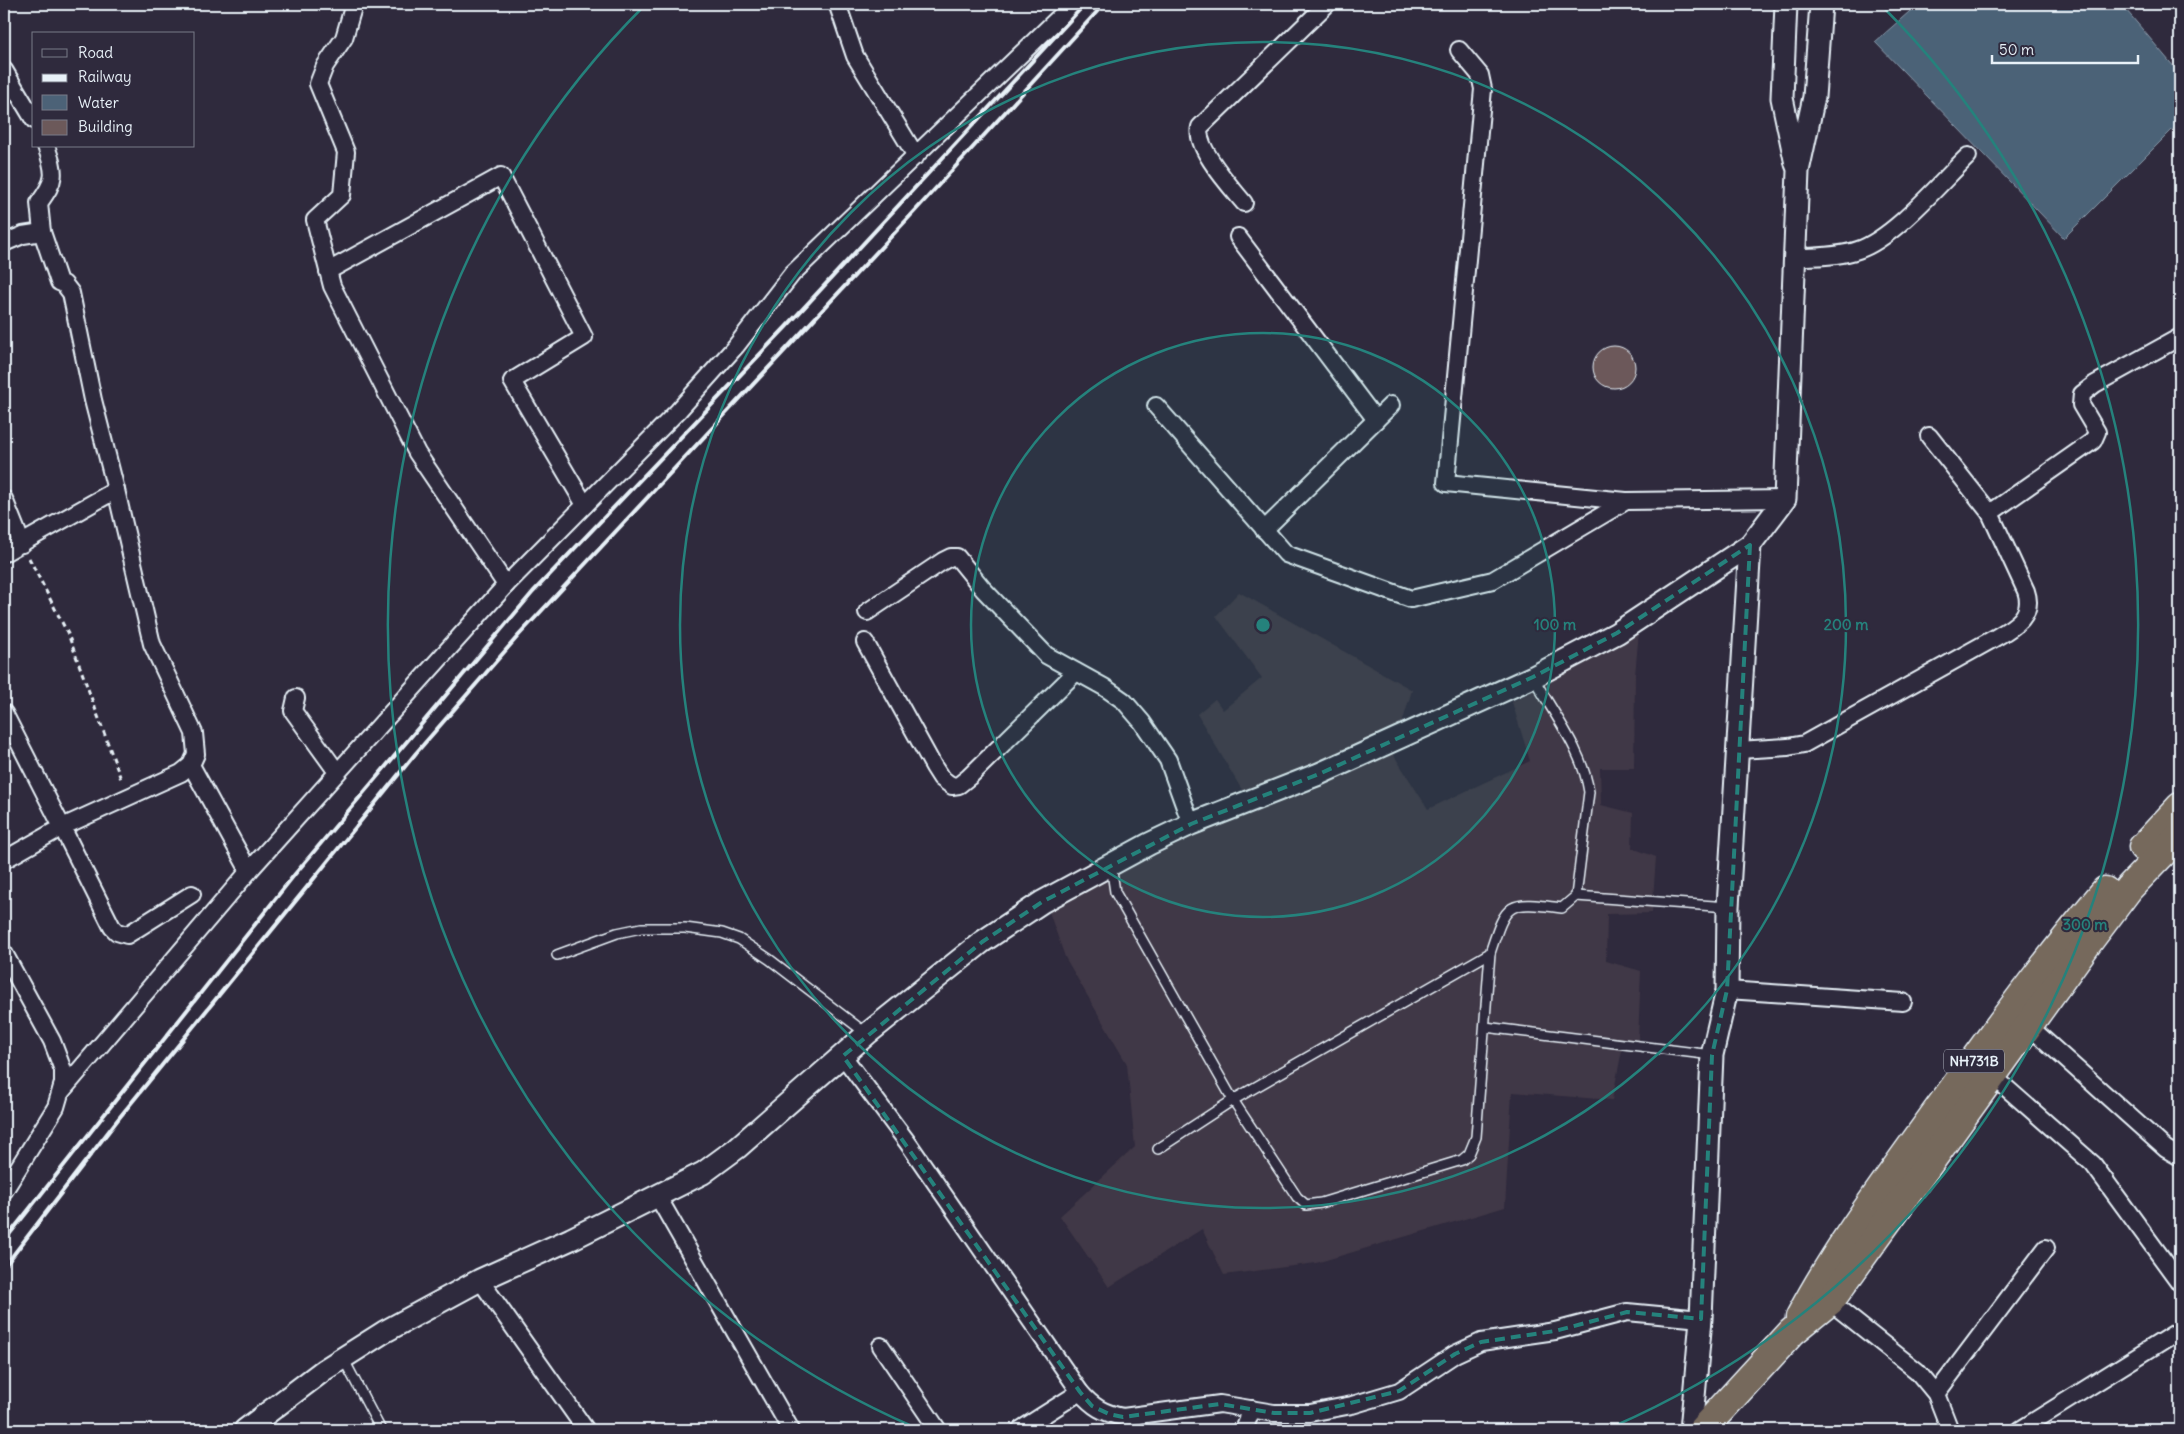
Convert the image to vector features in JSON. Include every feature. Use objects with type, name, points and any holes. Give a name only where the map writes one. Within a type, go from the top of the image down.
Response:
[{"type":"highway","name":"NH731B","points":[[1702,1430],[1792,1332],[1822,1295],[1895,1170],[1983,1067],[2019,1017],[2071,931],[2136,854],[2180,807]]},
{"type":"highway","name":"NH731B","points":[[2019,1017],[2129,888],[2176,847]]},
{"type":"street","points":[[354,4],[344,38],[325,66],[318,84],[346,152],[342,195],[315,220],[328,271],[332,286],[417,453],[506,585]]},
{"type":"street","points":[[61,1092],[248,871],[506,585],[678,411],[736,346],[792,274],[1073,4]]},
{"type":"street","points":[[1244,203],[1218,170],[1200,141],[1198,134],[1200,127],[1327,4]]},
{"type":"street","points":[[1786,4],[1782,98],[1798,171]]},
{"type":"street","points":[[245,1430],[343,1358],[384,1332],[480,1280],[658,1197],[720,1161],[867,1034],[1014,920],[1111,865],[1191,824],[1319,774],[1533,677],[1617,632],[1750,545],[1785,499],[1798,171],[1814,97],[1820,4]]},
{"type":"street","points":[[838,6],[855,56],[916,156]]},
{"type":"street","points":[[1459,50],[1480,75],[1483,89],[1446,483],[1626,501],[1785,499]]},
{"type":"street","points":[[4,70],[32,117]]},
{"type":"street","points":[[4,860],[62,827],[181,773],[191,765],[196,754],[194,733],[152,644],[93,400],[72,293],[64,284],[58,282],[42,232],[39,204],[52,186],[53,166],[47,148]]},
{"type":"street","points":[[1794,258],[1846,254],[1877,241],[1900,222],[1968,156]]},
{"type":"street","points":[[328,271],[502,176],[584,337],[512,381],[585,505]]},
{"type":"street","points":[[4,243],[23,235],[42,232]]},
{"type":"street","points":[[1238,237],[1376,420]]},
{"type":"street","points":[[1990,513],[2093,442],[2098,432],[2081,405],[2082,394],[2095,384],[2180,337]]},
{"type":"street","points":[[1264,530],[1392,405]]},
{"type":"street","points":[[1156,406],[1286,554],[1411,599],[1493,580],[1626,501]]},
{"type":"street","points":[[1738,750],[1788,747],[1804,744],[1993,640],[2012,628],[2026,615],[2030,601],[1990,513],[1929,436]]},
{"type":"street","points":[[4,553],[116,490]]},
{"type":"street","points":[[4,499],[22,544]]},
{"type":"street","points":[[1691,1430],[1701,1319],[1712,1055],[1727,990],[1728,907],[1750,545]]},
{"type":"street","points":[[867,612],[943,561],[952,556],[957,557],[983,589],[1046,655],[1124,701],[1142,722],[1168,760],[1191,824]]},
{"type":"street","points":[[865,642],[934,767],[941,778],[952,786],[959,784],[969,777],[1076,672]]},
{"type":"street","points":[[296,698],[293,711],[337,772]]},
{"type":"street","points":[[4,713],[112,927],[117,932],[128,934],[192,894]]},
{"type":"street","points":[[191,765],[248,871]]},
{"type":"street","points":[[4,953],[59,1058],[63,1070],[61,1092],[56,1107],[4,1191]]},
{"type":"street","points":[[1727,990],[1903,1002]]},
{"type":"street","points":[[2019,1017],[2166,1149],[2180,1157]]},
{"type":"street","points":[[843,1056],[908,1143],[1080,1392],[1099,1411],[1123,1417],[1220,1404],[1297,1415],[1352,1405],[1399,1391],[1467,1347],[1481,1342],[1555,1331],[1615,1313],[1636,1312],[1701,1319]]},
{"type":"street","points":[[1983,1067],[2093,1164],[2180,1283]]},
{"type":"street","points":[[658,1197],[791,1430]]},
{"type":"street","points":[[1936,1394],[2046,1248]]},
{"type":"street","points":[[480,1280],[586,1430]]},
{"type":"street","points":[[1822,1295],[1905,1360],[1936,1394],[1950,1430]]},
{"type":"street","points":[[2020,1430],[2180,1330]]},
{"type":"street","points":[[881,1346],[938,1430]]},
{"type":"street","points":[[1020,1430],[1080,1392]]},
{"type":"street","points":[[1244,1430],[1252,1409]]},
{"type":"lane","points":[[1111,865],[1115,892],[1233,1100],[1297,1198],[1306,1205],[1321,1203],[1462,1160],[1469,1154],[1476,1138],[1490,953],[1504,913],[1520,904],[1562,908],[1576,896],[1589,792],[1587,776],[1580,760],[1533,677]]},
{"type":"lane","points":[[1576,896],[1728,907]]},
{"type":"lane","points":[[558,955],[617,933],[641,928],[685,928],[722,933],[739,938],[867,1034]]},
{"type":"lane","points":[[1158,1149],[1233,1100],[1490,953]]},
{"type":"lane","points":[[1485,1027],[1712,1055]]},
{"type":"lane","points":[[343,1358],[381,1430]]},
{"type":"path","points":[[22,544],[68,634],[106,733],[127,797]]},
{"type":"highlighted area","points":[[1750,545],[1727,990],[1712,1055],[1701,1319],[1627,1312],[1555,1331],[1481,1342],[1455,1354],[1399,1391],[1310,1413],[1274,1413],[1220,1404],[1123,1417],[1109,1414],[1092,1406],[1080,1392],[843,1056],[982,942],[1042,902],[1191,824],[1319,774],[1533,677],[1617,633]]},
{"type":"shaded area","points":[[1239,592],[1412,690],[1393,754],[1428,809],[1530,761],[1512,702],[1639,631],[1635,675],[1634,768],[1600,768],[1601,805],[1633,813],[1632,848],[1656,857],[1652,913],[1607,914],[1606,961],[1641,971],[1638,1040],[1624,1040],[1612,1100],[1512,1092],[1505,1207],[1316,1263],[1224,1275],[1202,1229],[1109,1287],[1060,1216],[1135,1147],[1127,1064],[1065,957],[1048,909],[1177,835],[1252,807],[1197,714],[1215,699],[1223,710],[1262,678],[1216,616]]},
{"type":"water","points":[[1918,4],[2121,4],[2180,74],[2180,122],[2064,238],[1875,42]]},
{"type":"building","points":[[1614,346],[1629,352],[1635,367],[1629,382],[1614,388],[1599,382],[1593,367],[1599,352]]},
{"type":"railway","points":[[4,1241],[295,874],[533,592],[786,327],[1085,4]]},
{"type":"railway","points":[[4,1267],[119,1118],[416,753],[519,635],[914,212],[1104,4]]}]
